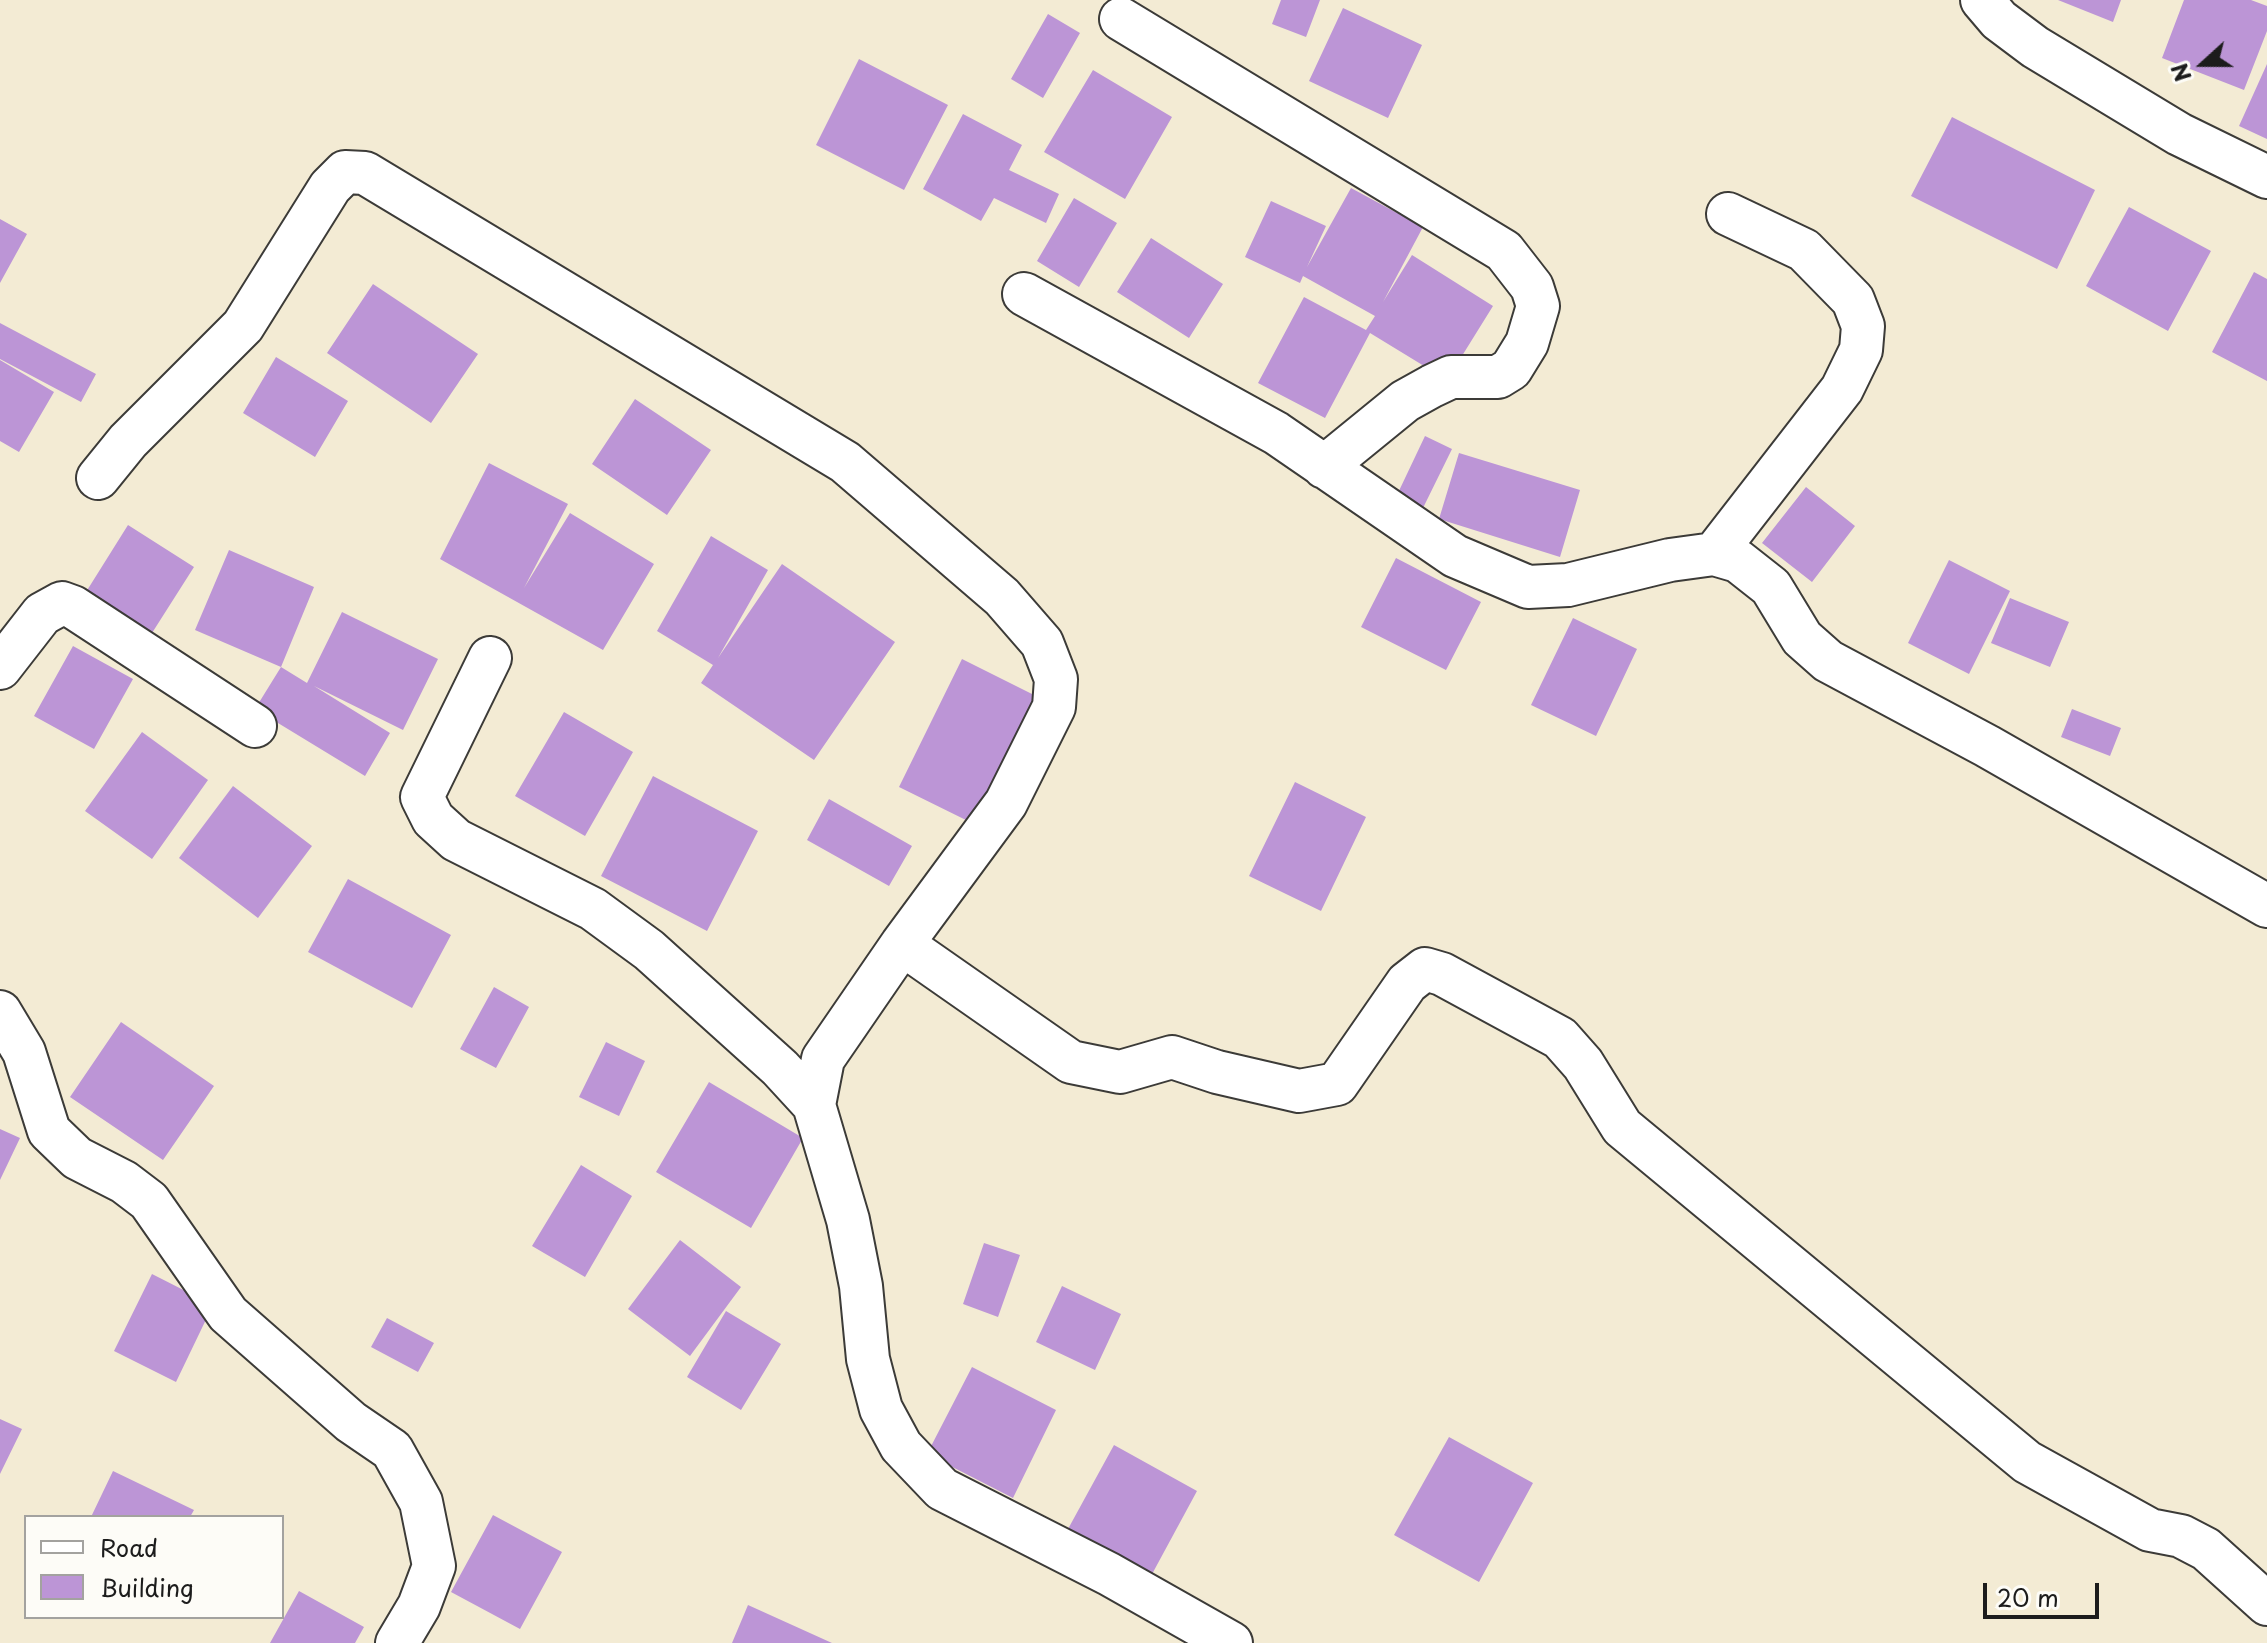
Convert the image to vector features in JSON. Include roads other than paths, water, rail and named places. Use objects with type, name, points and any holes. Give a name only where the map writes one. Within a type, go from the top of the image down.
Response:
[{"type":"street","points":[[1982,0],[1999,20],[2035,47],[2179,134],[2267,177]]},
{"type":"street","points":[[1121,19],[1504,251],[1532,287],[1538,306],[1527,343],[1511,369],[1498,377],[1451,377],[1432,386],[1405,401],[1324,467]]},
{"type":"street","points":[[98,478],[128,441],[243,326],[330,187],[345,172],[365,173],[378,178],[845,462],[1002,597],[1042,643],[1056,679],[1054,707],[1006,803],[902,944],[823,1059],[814,1105]]},
{"type":"street","points":[[1714,554],[1842,389],[1861,350],[1863,326],[1853,300],[1804,250],[1728,214]]},
{"type":"street","points":[[1024,294],[1276,433],[1455,556],[1528,587],[1568,585],[1670,560],[1714,554],[1738,561],[1771,587],[1802,638],[1828,661],[1987,746],[2267,906]]},
{"type":"street","points":[[0,668],[42,614],[62,603],[73,607],[255,726]]},
{"type":"street","points":[[490,658],[422,797],[433,819],[456,840],[593,909],[649,950],[780,1068],[814,1105],[848,1220],[861,1286],[868,1359],[881,1409],[901,1446],[942,1489],[1109,1574],[1231,1643]]},
{"type":"street","points":[[902,944],[1071,1062],[1120,1072],[1172,1057],[1217,1072],[1299,1091],[1337,1084],[1407,983],[1425,969],[1442,974],[1560,1038],[1583,1064],[1622,1127],[2027,1462],[2150,1530],[2181,1536],[2206,1549],[2267,1604]]},
{"type":"street","points":[[0,1012],[24,1052],[49,1131],[77,1158],[124,1182],[149,1201],[228,1314],[339,1412],[392,1450],[421,1502],[434,1566],[419,1606],[397,1643]]}]
